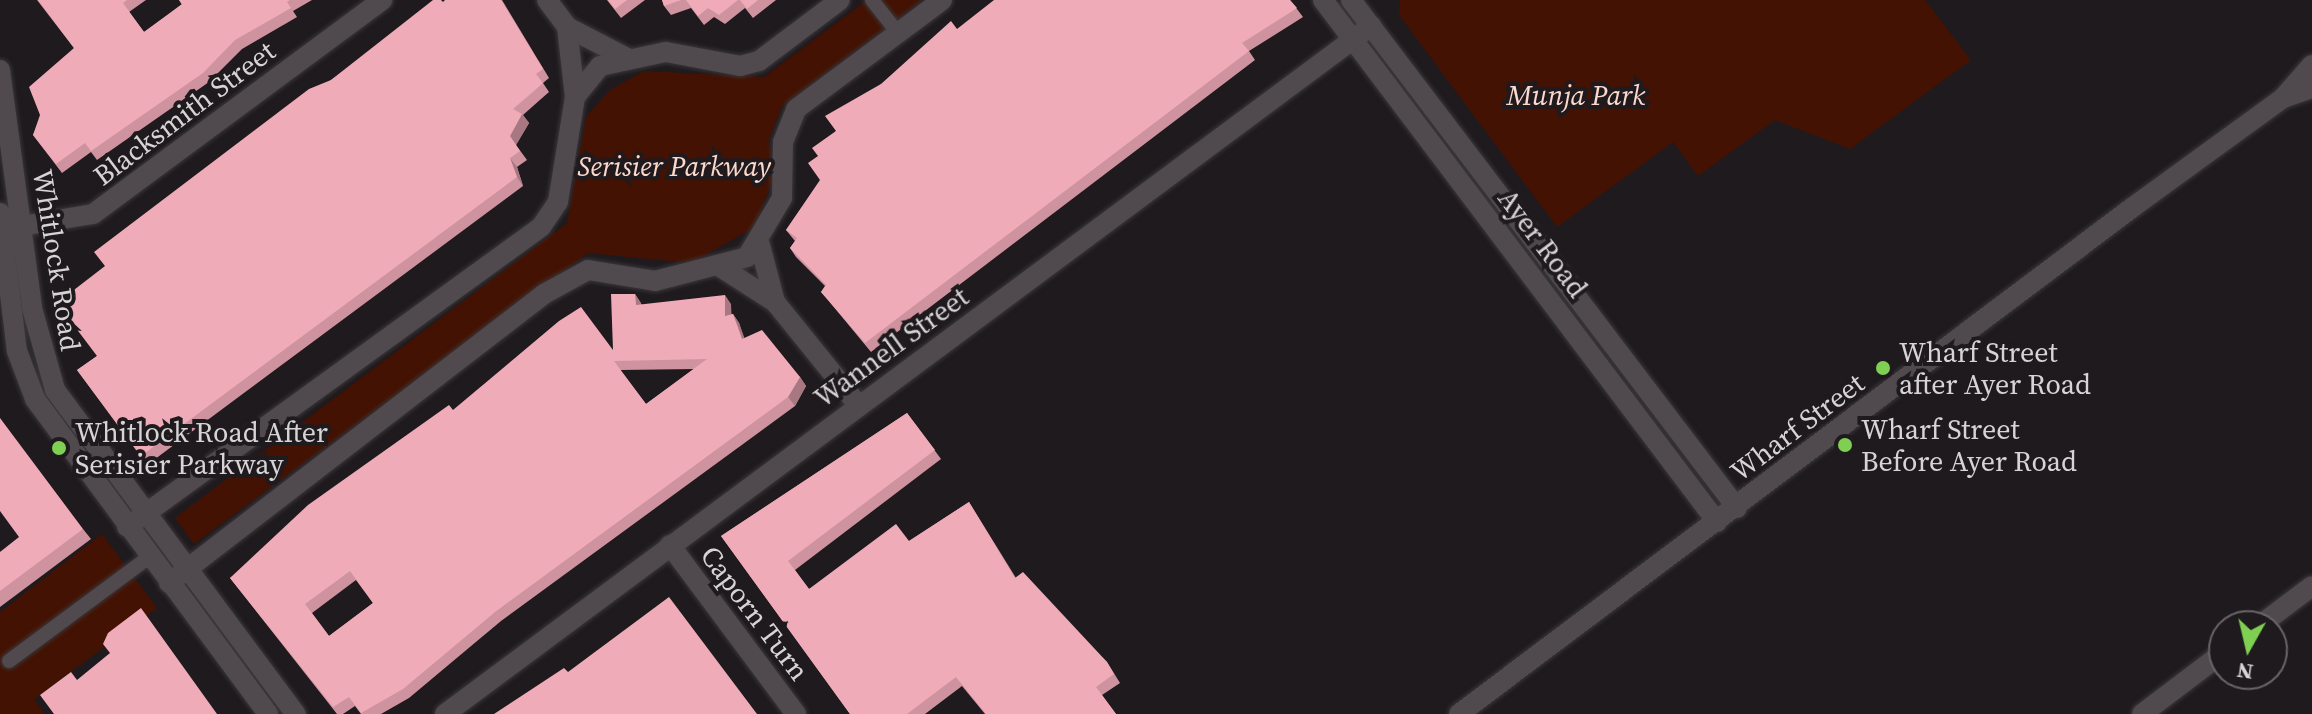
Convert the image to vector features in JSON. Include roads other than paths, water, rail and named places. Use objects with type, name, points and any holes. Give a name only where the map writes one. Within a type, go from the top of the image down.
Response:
[{"type":"street","name":"Blacksmith Street","points":[[8,223],[74,222],[111,203],[382,0]]},
{"type":"street","points":[[547,0],[567,27],[629,59]]},
{"type":"street","points":[[575,97],[600,66],[629,59],[666,52],[740,66],[759,61],[840,0]]},
{"type":"street","points":[[169,583],[544,294],[588,270],[655,281],[722,268],[754,251],[782,198],[783,142],[796,109],[942,0]]},
{"type":"street","name":"Ayer Road","points":[[1323,0],[1717,522]]},
{"type":"street","name":"Ayer Road","points":[[1351,0],[1737,508]]},
{"type":"street","name":"Wannell Street","points":[[445,714],[1371,26]]},
{"type":"street","points":[[127,527],[541,227],[558,202],[575,97],[567,27]]},
{"type":"street","name":"Wharf Street","points":[[1459,714],[2283,98],[2312,65]]},
{"type":"street","name":"Whitlock Road","points":[[0,70],[8,223],[24,375],[49,422],[268,714]]},
{"type":"street","name":"Wharf Street","points":[[2283,98],[2312,88]]},
{"type":"street","name":"Whitlock Road","points":[[8,223],[55,390],[296,714]]},
{"type":"street","points":[[754,251],[775,302],[859,406]]},
{"type":"street","points":[[722,268],[775,302]]},
{"type":"street","name":"Caporn Turn","points":[[670,545],[796,714]]},
{"type":"street","points":[[2280,610],[2312,586]]},
{"type":"street","points":[[2142,714],[2208,664]]},
{"type":"lane","points":[[872,0],[898,33]]},
{"type":"lane","points":[[9,661],[149,557]]},
{"type":"place","name":"Wharf Street after Ayer Road","points":[[1883,368]]},
{"type":"place","name":"Wharf Street Before Ayer Road","points":[[1845,445]]},
{"type":"place","name":"Whitlock Road After Serisier Parkway","points":[[59,448]]},
{"type":"park label","name":"Munja Park","points":[[1576,95]]},
{"type":"park label","name":"Serisier Parkway","points":[[674,166]]}]
